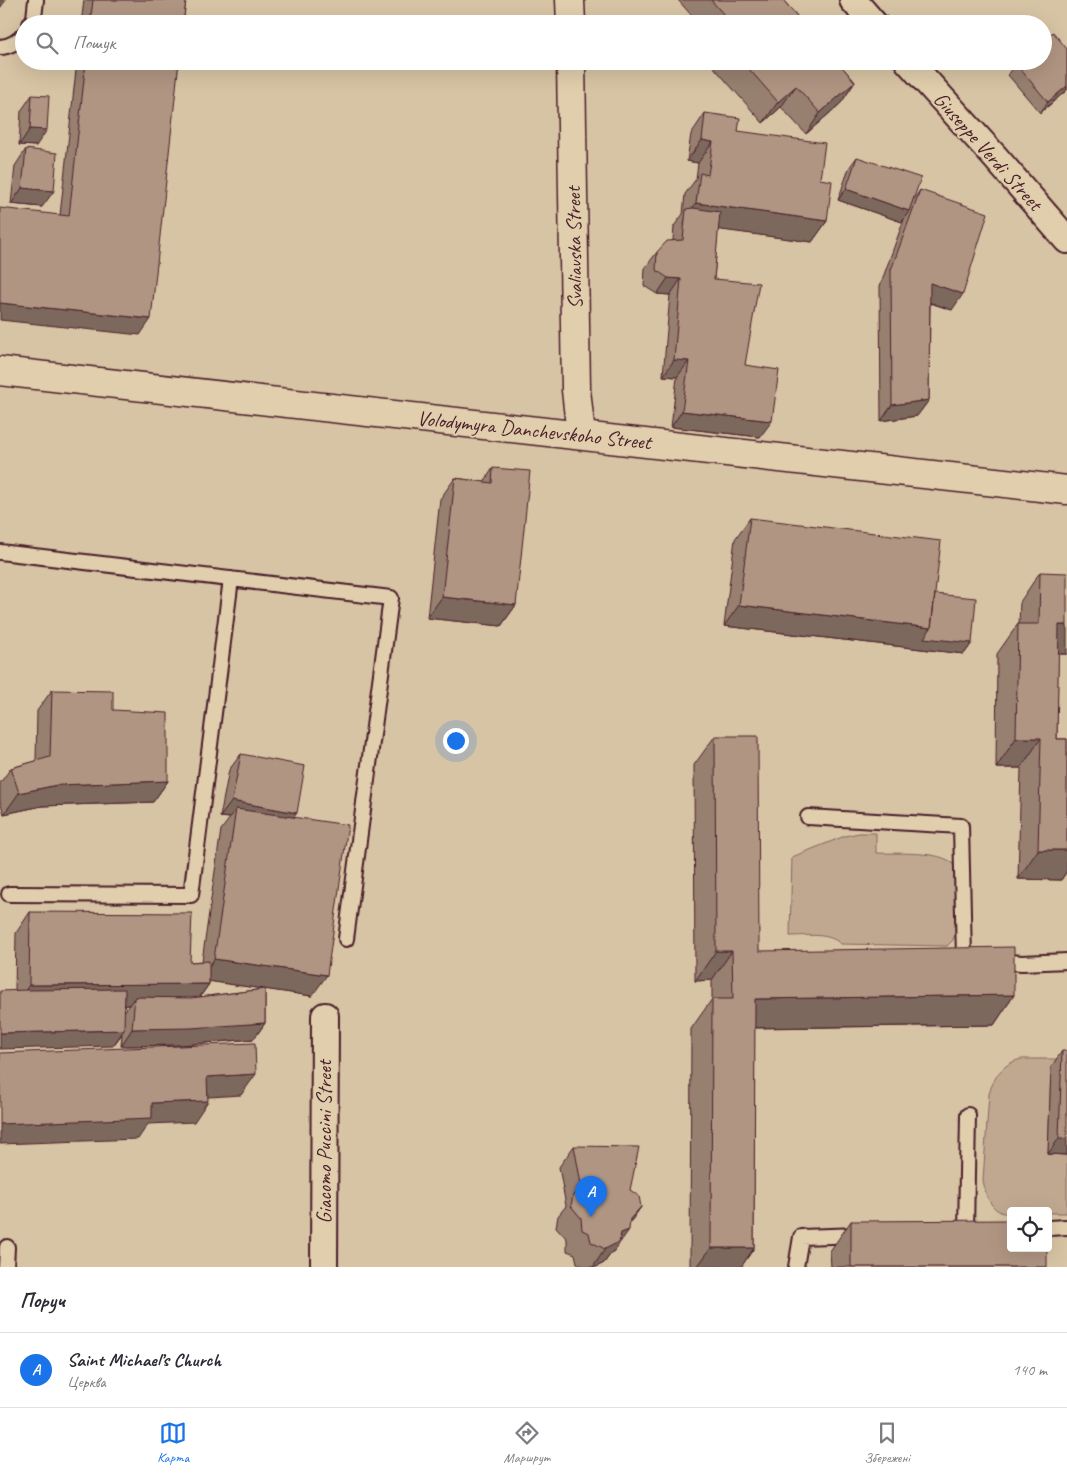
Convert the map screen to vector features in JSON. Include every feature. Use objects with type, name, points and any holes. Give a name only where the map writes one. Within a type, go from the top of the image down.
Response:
[{"type":"street","points":[[570,0],[571,15]]},
{"type":"street","points":[[853,0],[866,15]]},
{"type":"street","name":"Svaliavska Street","points":[[571,70],[576,390],[581,435]]},
{"type":"street","name":"Giuseppe Verdi Street","points":[[916,70],[1067,240]]},
{"type":"street","name":"Volodymyra Danchevskoho Street","points":[[0,371],[1067,490]]},
{"type":"street","name":"Giacomo Puccini Street","points":[[324,1267],[325,1016]]},
{"type":"lane","points":[[34,15],[36,0]]},
{"type":"lane","points":[[0,47],[5,47],[15,42]]},
{"type":"lane","points":[[0,552],[391,598],[346,939]]},
{"type":"lane","points":[[9,894],[191,895],[231,579]]},
{"type":"lane","points":[[808,817],[961,826],[969,958],[1022,963],[1067,962]]},
{"type":"lane","points":[[947,1232],[971,1231],[968,1115]]},
{"type":"lane","points":[[1052,1228],[1067,1228]]},
{"type":"lane","points":[[796,1267],[801,1237],[869,1235]]},
{"type":"lane","points":[[6,1267],[7,1247]]},
{"type":"shaded area","points":[[859,833],[876,833],[876,853],[928,855],[947,860],[953,864],[955,872],[955,934],[953,940],[947,946],[841,944],[836,940],[823,936],[790,936],[792,857],[845,836]]},
{"type":"shaded area","points":[[1021,1059],[1067,1059],[1051,1067],[1048,1154],[1067,1155],[1067,1213],[1052,1213],[1052,1207],[1007,1207],[1007,1213],[1004,1213],[994,1207],[988,1198],[983,1180],[989,1094],[996,1077],[1014,1061]]},
{"type":"building","points":[[93,0],[186,0],[184,15],[91,15]]},
{"type":"building","points":[[711,0],[783,0],[796,15],[724,15]]},
{"type":"building","points":[[1052,33],[1067,49],[1067,86],[1048,102],[1021,70],[1052,70]]},
{"type":"building","points":[[85,70],[178,70],[151,319],[0,303],[0,208],[69,216]]},
{"type":"building","points":[[750,70],[845,70],[855,82],[820,113],[796,86],[778,102]]},
{"type":"building","points":[[32,95],[49,96],[47,130],[30,129]]},
{"type":"building","points":[[705,113],[740,118],[738,131],[825,143],[820,179],[832,181],[827,221],[696,203],[700,173],[708,175],[713,142],[702,140]]},
{"type":"building","points":[[26,149],[57,153],[54,191],[22,188]]},
{"type":"building","points":[[857,157],[921,178],[909,211],[846,189]]},
{"type":"building","points":[[920,190],[988,213],[963,294],[930,283],[929,400],[892,405],[891,270]]},
{"type":"building","points":[[693,208],[720,212],[714,279],[759,283],[745,365],[779,370],[772,421],[682,411],[689,361],[674,360],[681,279],[668,278],[656,270],[657,252],[667,241],[683,240],[686,209]]},
{"type":"building","points":[[493,468],[530,471],[516,605],[442,597],[455,478],[492,483]]},
{"type":"building","points":[[750,518],[941,541],[931,628],[739,605]]},
{"type":"building","points":[[1040,572],[1067,573],[1067,625],[1059,625],[1057,739],[1067,739],[1067,850],[1038,850],[1041,738],[1016,738],[1018,624],[1039,624]]},
{"type":"building","points":[[935,594],[976,598],[972,643],[924,638],[931,628]]},
{"type":"building","points":[[52,690],[113,691],[113,710],[168,713],[168,781],[57,785],[19,793],[11,768],[50,757]]},
{"type":"building","points":[[715,736],[758,736],[759,951],[1014,947],[1014,995],[755,999],[754,1248],[711,1248],[712,999],[733,999],[732,951],[716,951]]},
{"type":"building","points":[[241,754],[305,766],[297,813],[232,801]]},
{"type":"building","points":[[236,809],[348,825],[327,975],[214,959]]},
{"type":"building","points":[[30,912],[192,913],[190,962],[209,961],[209,984],[29,985]]},
{"type":"building","points":[[125,989],[124,1030],[0,1033],[0,991]]},
{"type":"building","points":[[265,989],[265,1023],[191,1028],[132,1029],[135,997],[191,998]]},
{"type":"building","points":[[255,1043],[256,1074],[207,1077],[208,1101],[152,1103],[152,1118],[0,1124],[0,1053]]},
{"type":"building","points":[[1062,1051],[1067,1051],[1067,1139],[1059,1138]]},
{"type":"building","points":[[574,1146],[639,1147],[630,1190],[639,1196],[641,1207],[630,1219],[629,1230],[621,1233],[619,1242],[605,1249],[591,1242],[589,1233],[582,1230],[581,1218],[571,1206],[573,1195],[582,1189]]},
{"type":"building","points":[[1007,1220],[1007,1252],[1047,1252],[1047,1267],[851,1267],[851,1221]]},
{"type":"place","name":"Saint Michael’s Church","points":[[591,1217]]}]
